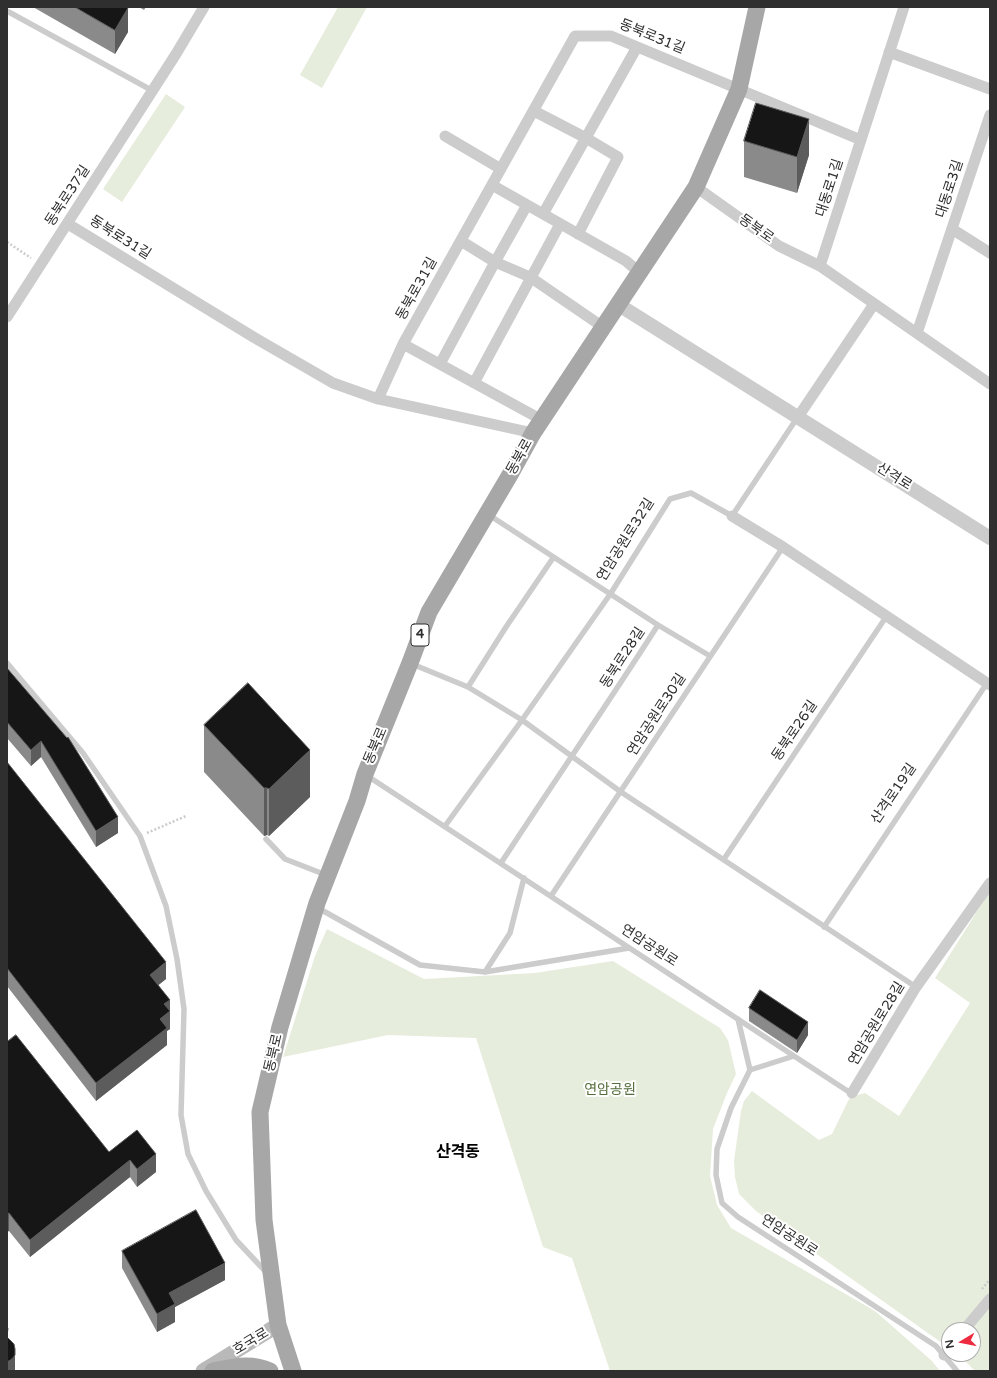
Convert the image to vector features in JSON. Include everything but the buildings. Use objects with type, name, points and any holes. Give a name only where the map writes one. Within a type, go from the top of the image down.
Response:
[{"type":"main road","name":"동북로","points":[[293,1371],[278,1325],[264,1220],[260,1112],[280,1026],[316,907],[357,801],[365,774],[429,612],[538,427],[696,187],[739,90],[757,7]]},
{"type":"main road","name":"호국로","points":[[203,1371],[278,1325]]},
{"type":"main road","points":[[214,1371],[246,1365],[262,1367],[270,1371]]},
{"type":"street","name":"동북로37길","points":[[7,317],[153,91],[204,7]]},
{"type":"street","name":"대동로1길","points":[[820,266],[904,7]]},
{"type":"street","name":"동북로31길","points":[[68,224],[254,338],[333,383],[378,399],[403,344],[575,36],[611,36],[739,90]]},
{"type":"street","points":[[543,214],[637,46]]},
{"type":"street","points":[[889,52],[990,89]]},
{"type":"street","points":[[739,90],[861,140]]},
{"type":"street","points":[[534,111],[586,138],[618,157],[578,234]]},
{"type":"street","name":"대동로3길","points":[[990,115],[952,228],[990,253]]},
{"type":"street","points":[[445,136],[501,169]]},
{"type":"street","points":[[492,185],[626,261],[640,273]]},
{"type":"street","name":"동북로","points":[[696,187],[779,246],[820,266]]},
{"type":"street","points":[[440,364],[527,205]]},
{"type":"street","points":[[474,383],[560,224]]},
{"type":"street","points":[[917,333],[952,228]]},
{"type":"street","points":[[461,241],[495,262],[530,277],[603,327]]},
{"type":"street","points":[[820,266],[990,384]]},
{"type":"street","points":[[798,417],[874,304]]},
{"type":"street","name":"산격로","points":[[618,305],[990,538]]},
{"type":"street","points":[[403,344],[474,383],[538,427]]},
{"type":"street","points":[[378,399],[538,427]]},
{"type":"street","name":"연암공원로32길","points":[[732,516],[783,547],[886,617],[989,682]]},
{"type":"street","name":"연암공원로28길","points":[[852,1093],[916,987],[990,882]]},
{"type":"street","points":[[971,1322],[990,1299]]},
{"type":"lane","points":[[7,11],[153,91]]},
{"type":"lane","points":[[732,516],[798,417]]},
{"type":"lane","name":"연암공원로32길","points":[[445,826],[522,720],[611,593],[670,499],[691,493],[732,516]]},
{"type":"lane","name":"동북로28길","points":[[487,514],[553,558],[611,593],[658,625],[710,656]]},
{"type":"lane","name":"연암공원로30길","points":[[551,896],[783,547]]},
{"type":"lane","points":[[468,687],[506,627],[553,558]]},
{"type":"lane","name":"동북로26길","points":[[724,859],[886,617]]},
{"type":"lane","name":"동북로28길","points":[[571,756],[607,704],[658,625]]},
{"type":"lane","points":[[7,663],[83,753],[140,836],[166,906],[177,959],[184,1009],[182,1115],[188,1154],[206,1191],[236,1240],[272,1278]]},
{"type":"lane","points":[[410,663],[468,687],[522,720],[621,792],[916,987]]},
{"type":"lane","name":"산격로19길","points":[[824,927],[989,682]]},
{"type":"lane","points":[[500,863],[571,756]]},
{"type":"lane","name":"연암공원로","points":[[365,774],[761,1034]]},
{"type":"lane","points":[[266,839],[285,858],[328,876]]},
{"type":"lane","points":[[485,972],[510,933],[524,878]]},
{"type":"lane","points":[[316,907],[420,964],[485,972],[629,948]]},
{"type":"lane","points":[[738,1019],[750,1070],[794,1056]]},
{"type":"lane","name":"연암공원로28길","points":[[761,1034],[852,1093]]},
{"type":"lane","name":"연암공원로","points":[[750,1070],[731,1108],[717,1149],[716,1175],[722,1203],[738,1217],[941,1349]]},
{"type":"lane","name":"연암공원로","points":[[951,1362],[956,1371]]},
{"type":"path","points":[[7,242],[41,265]]},
{"type":"path","points":[[140,836],[186,816]]},
{"type":"green space","points":[[338,7],[367,7],[322,88],[300,75]]},
{"type":"green space","points":[[166,94],[185,107],[122,202],[103,189]]},
{"type":"green space","points":[[990,891],[990,1371],[975,1371],[966,1362],[981,1362],[981,1322],[941,1322],[941,1342],[756,1211],[739,1194],[735,1177],[734,1161],[741,1111],[744,1101],[752,1091],[819,1140],[832,1134],[850,1097],[865,1093],[899,1116],[970,1003],[935,978]]},
{"type":"green space","name":"연암공원","points":[[327,929],[424,979],[535,973],[613,961],[720,1028],[728,1040],[736,1074],[713,1129],[710,1176],[717,1205],[731,1228],[875,1311],[932,1361],[940,1371],[610,1371],[572,1258],[543,1247],[476,1038],[388,1035],[283,1057],[315,956]]},
{"type":"district","name":"산격동","points":[[458,1153]]}]
